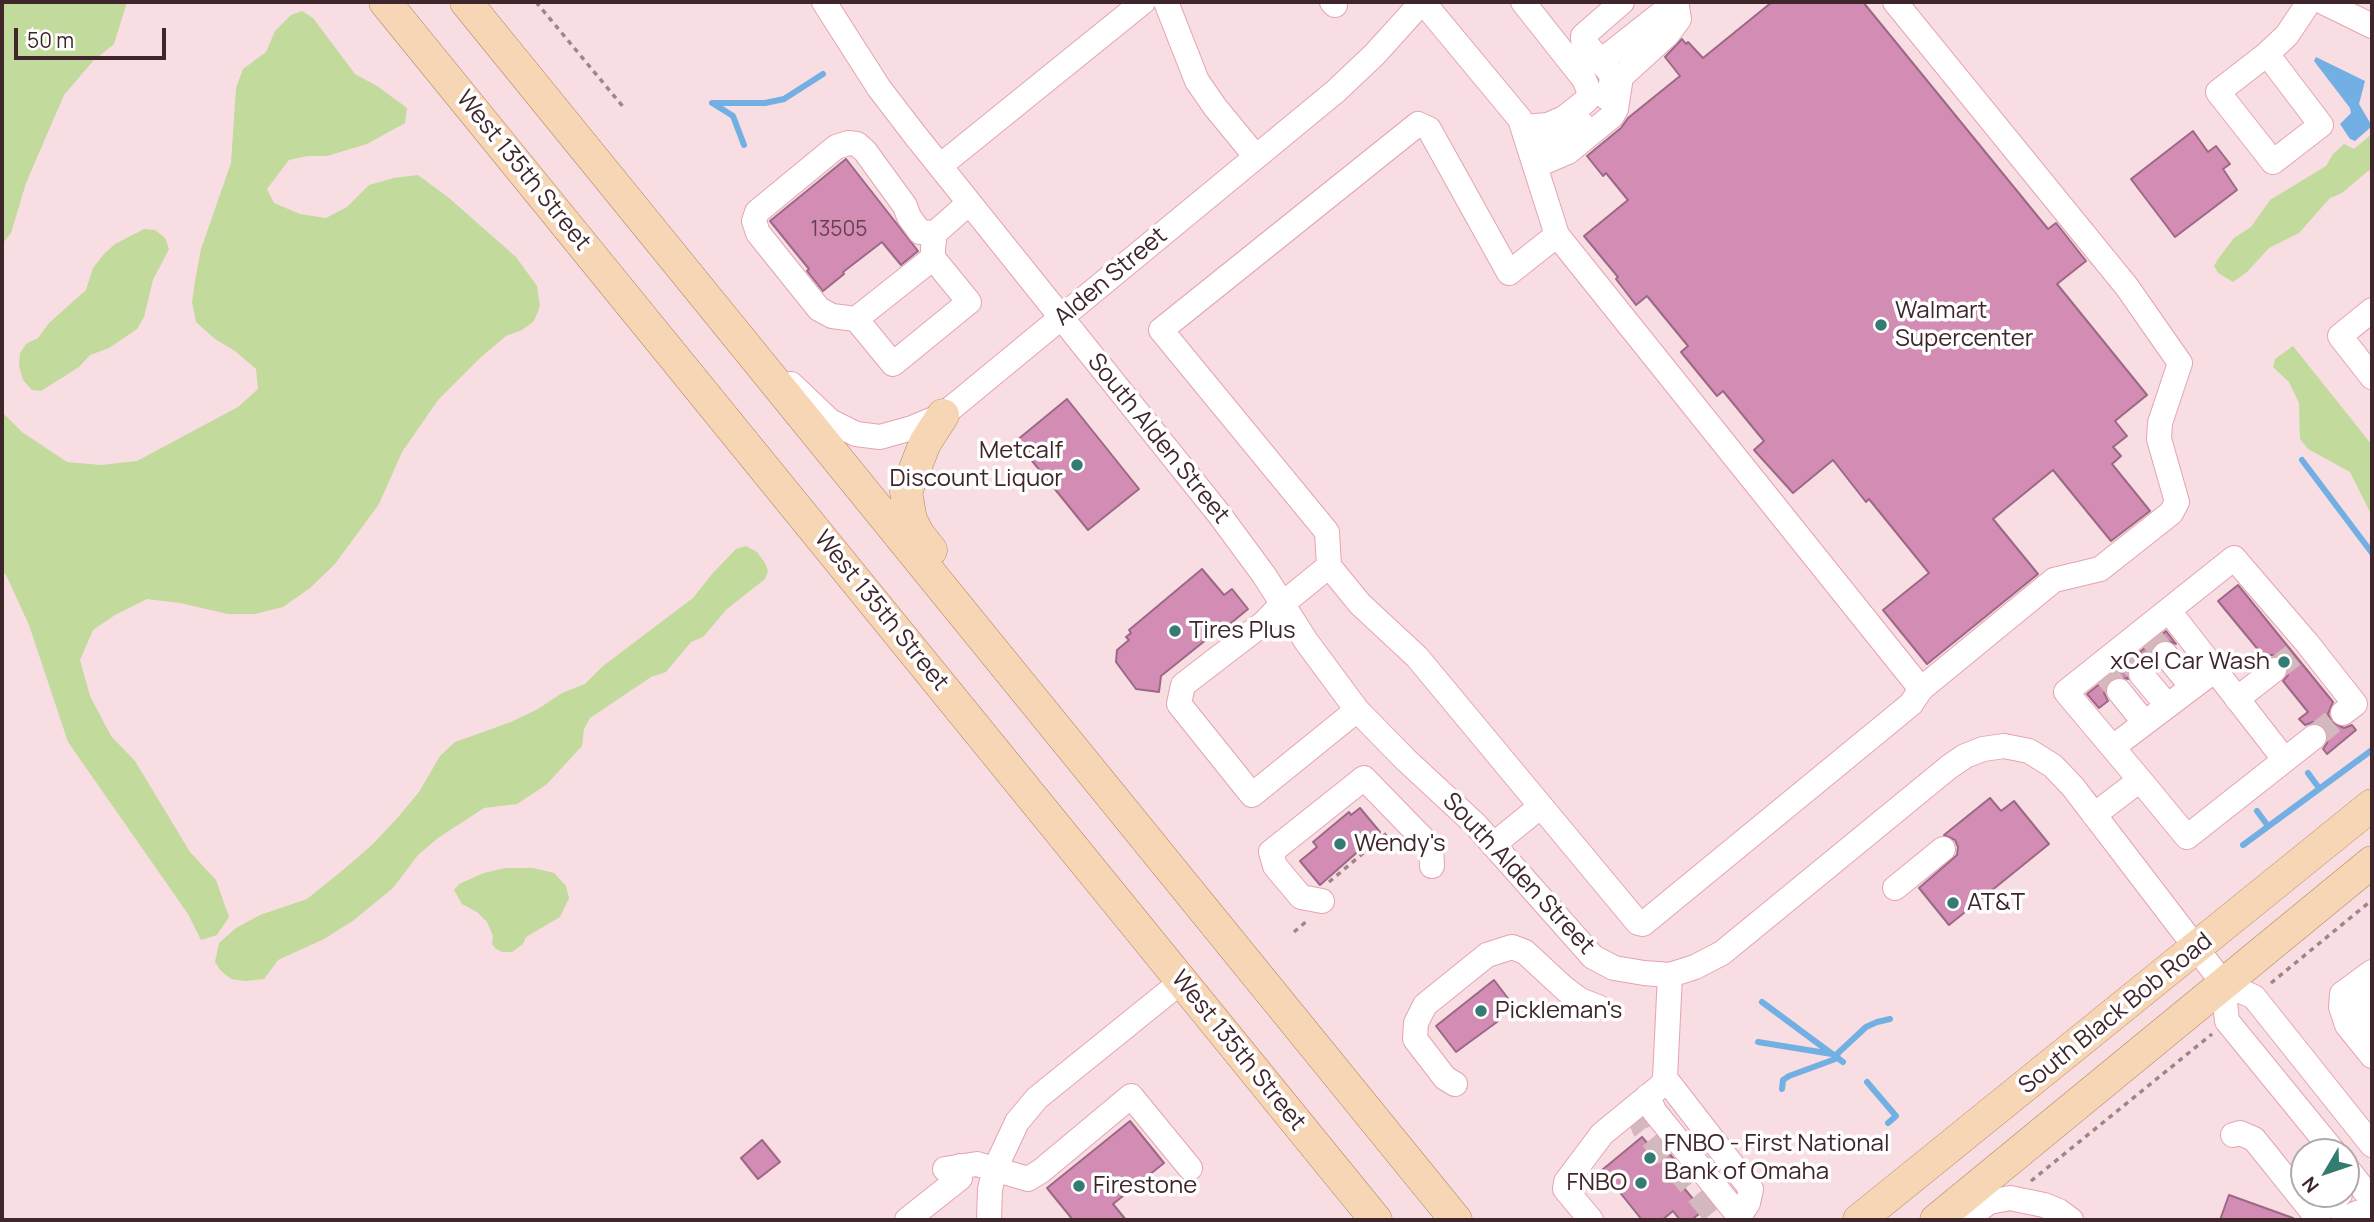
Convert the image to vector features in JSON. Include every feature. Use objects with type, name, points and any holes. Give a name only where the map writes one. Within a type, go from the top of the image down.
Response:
[{"type":"main road","name":"West 135th Street","points":[[385,2],[1376,1220]]},
{"type":"main road","points":[[466,2],[1456,1220]]},
{"type":"main road","points":[[943,415],[925,443],[910,477],[906,492],[911,520],[919,535],[1136,804],[1131,821]]},
{"type":"main road","name":"South Black Bob Road","points":[[1859,1220],[2372,805]]},
{"type":"main road","name":"South Black Bob Road","points":[[1936,1220],[2372,862]]},
{"type":"street","name":"South Alden Street","points":[[824,2],[879,88],[1219,514],[1357,710],[1475,824],[1593,957],[1614,968],[1670,975],[1695,967],[1722,953],[1949,767],[1965,756],[1983,749],[2004,746],[2029,751],[2053,766],[2223,983]]},
{"type":"street","points":[[940,166],[1143,2]]},
{"type":"street","points":[[1166,2],[1197,81],[1256,157]]},
{"type":"street","points":[[1423,2],[1503,98],[1529,147],[1557,235],[1922,689]]},
{"type":"street","name":"Alden Street","points":[[768,374],[792,384],[830,421],[856,435],[880,437],[943,415],[1336,91],[1423,2]]},
{"type":"street","points":[[1523,2],[1584,79],[1589,91],[1587,100],[1564,118],[1548,125],[1529,147]]},
{"type":"street","points":[[1622,2],[1584,32],[1583,40],[1601,61],[1613,66],[1672,17],[1669,3]]},
{"type":"street","points":[[1529,147],[1566,136],[1602,107],[1610,93],[1601,61],[1591,41],[1638,2]]},
{"type":"street","points":[[1557,235],[1509,273],[1429,129],[1418,124],[1161,330],[1327,532],[1329,566],[1360,604],[1417,657],[1637,923],[1643,924],[1911,704],[1922,689],[2054,580],[2100,569],[2171,513],[2177,502],[2159,439],[2160,423],[2180,363],[2127,287],[1895,2]]},
{"type":"street","points":[[2267,54],[2287,35],[2309,2]]},
{"type":"street","points":[[2323,2],[2372,26]]},
{"type":"street","points":[[1529,147],[1568,152],[1612,116],[1616,109],[1621,77],[1667,34],[1679,19],[1669,3]]},
{"type":"street","points":[[935,233],[920,232],[909,218],[905,206],[865,151],[857,144],[848,143],[836,147],[757,212],[754,221],[758,233],[820,309],[832,316],[856,320],[893,364],[969,302],[933,258],[935,233],[969,203]]},
{"type":"street","points":[[856,320],[933,258]]},
{"type":"street","points":[[2372,310],[2340,336],[2372,377]]},
{"type":"street","points":[[2314,737],[2187,837],[2066,692],[2108,678],[2130,661],[2154,641],[2169,611],[2234,558],[2301,649],[2349,708]]},
{"type":"street","points":[[1329,566],[1281,605],[1265,622],[1183,685],[1179,704],[1252,795],[1357,710]]},
{"type":"street","points":[[2169,611],[2284,760]]},
{"type":"street","points":[[2154,641],[2192,687]]},
{"type":"street","points":[[2130,661],[2168,705]]},
{"type":"street","points":[[2113,747],[2215,670]]},
{"type":"street","points":[[2237,699],[2274,670]]},
{"type":"street","points":[[2108,678],[2144,722]]},
{"type":"street","points":[[2094,816],[2140,780]]},
{"type":"street","points":[[1324,897],[1310,896],[1287,870],[1285,857],[1287,851],[1357,796],[1371,800],[1438,872]]},
{"type":"street","points":[[1493,845],[1541,806]]},
{"type":"street","points":[[1895,888],[1943,849]]},
{"type":"street","points":[[1455,1084],[1445,1078],[1415,1039],[1416,1023],[1425,1005],[1487,955],[1512,947],[1525,952],[1564,989],[1580,1000],[1598,1007]]},
{"type":"street","points":[[2372,972],[2342,994],[2341,1007],[2347,1024],[2372,1056]]},
{"type":"street","points":[[1653,1091],[1752,1189],[1738,1216],[1652,1123],[1653,1091],[1670,975]]},
{"type":"street","points":[[989,1220],[990,1188],[995,1169],[1017,1122],[1037,1098],[1182,981]]},
{"type":"street","points":[[2372,981],[2362,999],[2372,1026]]},
{"type":"street","points":[[2223,983],[2254,997],[2372,1145]]},
{"type":"street","points":[[2223,983],[2227,1021],[2323,1138]]},
{"type":"street","points":[[1591,1220],[1565,1189],[1566,1182],[1592,1145],[1653,1091]]},
{"type":"street","points":[[907,1220],[960,1178],[953,1168],[977,1164],[1028,1179],[1131,1096],[1189,1168]]},
{"type":"street","points":[[2233,1135],[2240,1133],[2254,1139],[2314,1216]]},
{"type":"street","points":[[1965,1220],[1989,1202],[2010,1198],[2044,1205],[2071,1220]]},
{"type":"street","points":[[2343,1220],[2372,1210]]},
{"type":"path","points":[[536,2],[625,109]]},
{"type":"path","points":[[1324,897],[1391,829]]},
{"type":"path","points":[[2267,985],[2372,900]]},
{"type":"path","points":[[2028,1184],[2209,1037]]},
{"type":"green space","points":[[2,2],[127,2],[114,44],[93,61],[64,95],[26,183],[11,233],[2,244]]},
{"type":"green space","points":[[302,11],[313,18],[355,74],[407,108],[405,123],[367,144],[327,156],[289,160],[267,189],[274,203],[300,214],[326,218],[347,207],[369,185],[418,175],[449,198],[516,257],[537,286],[540,306],[534,321],[522,330],[506,336],[438,400],[402,452],[379,504],[335,564],[310,588],[283,607],[255,614],[228,614],[147,599],[93,630],[80,660],[90,696],[111,736],[135,761],[190,852],[216,880],[229,917],[217,935],[201,940],[188,914],[68,742],[29,625],[6,575],[2,572],[2,412],[22,432],[67,462],[101,465],[137,461],[238,407],[258,389],[256,369],[196,322],[192,302],[201,249],[231,163],[236,88],[243,69],[266,52],[275,31],[291,15]]},
{"type":"green space","points":[[2372,134],[2372,170],[2342,193],[2330,198],[2299,233],[2269,248],[2247,272],[2233,282],[2218,273],[2214,266],[2218,259],[2234,238],[2251,227],[2270,200],[2326,166],[2333,154],[2344,144],[2354,149]]},
{"type":"green space","points":[[144,229],[155,230],[165,238],[169,249],[153,280],[144,317],[137,329],[109,348],[90,355],[79,367],[41,391],[32,390],[23,380],[19,366],[20,353],[26,344],[38,338],[49,323],[86,290],[93,268],[104,254],[115,244]]},
{"type":"green space","points":[[2293,346],[2372,445],[2372,516],[2350,472],[2308,449],[2300,439],[2299,403],[2289,382],[2273,367],[2275,359]]},
{"type":"green space","points":[[746,546],[757,552],[765,563],[768,571],[765,579],[727,609],[703,637],[691,642],[666,672],[651,677],[590,718],[584,729],[582,746],[546,785],[517,804],[484,808],[438,838],[418,855],[393,888],[354,920],[324,939],[278,960],[264,979],[231,979],[221,971],[215,962],[219,943],[236,928],[260,915],[307,899],[343,870],[373,844],[399,816],[419,792],[440,756],[455,742],[511,722],[562,693],[585,684],[603,666],[693,598],[736,549]]},
{"type":"green space","points":[[505,868],[533,868],[554,873],[566,886],[569,898],[560,917],[526,937],[523,944],[512,952],[496,949],[492,944],[493,936],[487,922],[477,912],[462,904],[454,890],[459,884],[484,873]]},
{"type":"water","points":[[2316,57],[2365,81],[2359,104],[2372,126],[2355,141],[2350,139],[2340,124],[2351,113],[2350,108],[2314,61]]},
{"type":"building","name":"Walmart Supercenter","points":[[1772,2],[1863,2],[2048,229],[2056,223],[2086,261],[2057,284],[2147,395],[2115,421],[2127,436],[2113,447],[2121,456],[2112,464],[2150,511],[2111,541],[2053,470],[1993,519],[2038,574],[1927,664],[1883,610],[1929,573],[1869,499],[1866,502],[1833,460],[1793,493],[1754,450],[1764,441],[1723,391],[1717,396],[1681,352],[1688,346],[1647,296],[1636,305],[1616,279],[1618,277],[1584,236],[1628,200],[1606,173],[1603,176],[1587,156],[1680,76],[1665,57],[1682,39],[1703,58]]},
{"type":"building","points":[[2193,131],[2208,152],[2216,146],[2230,164],[2223,169],[2237,190],[2175,237],[2131,179]]},
{"type":"building","points":[[846,159],[918,251],[901,265],[882,242],[823,291],[807,271],[809,269],[770,221]]},
{"type":"building","name":"Metcalf Discount Liquor","points":[[1067,399],[1139,489],[1088,530],[1016,441]]},
{"type":"building","name":"Tires Plus","points":[[1202,569],[1224,595],[1232,589],[1248,609],[1161,676],[1159,692],[1136,689],[1116,662],[1117,650],[1129,640],[1126,637],[1131,633],[1129,630]]},
{"type":"building","name":"xCel Car Wash","points":[[2238,585],[2333,702],[2328,714],[2332,722],[2344,728],[2352,725],[2356,730],[2327,754],[2323,749],[2329,736],[2325,727],[2313,722],[2305,725],[2299,719],[2308,712],[2283,681],[2288,675],[2286,661],[2279,656],[2271,655],[2265,658],[2218,601]]},
{"type":"building","points":[[2166,631],[2176,644],[2163,639],[2156,642],[2151,649],[2152,665],[2145,660],[2138,660],[2127,668],[2128,679],[2117,676],[2109,680],[2104,693],[2108,701],[2099,708],[2087,694]]},
{"type":"building","points":[[1990,798],[2001,811],[2014,801],[2049,844],[1949,925],[1919,888],[1957,855],[1955,840],[1944,835]]},
{"type":"building","name":"Wendy's","points":[[1360,808],[1380,832],[1320,885],[1300,861],[1317,847],[1313,842],[1349,812],[1351,815]]},
{"type":"building","name":"Pickleman's","points":[[1494,980],[1513,1005],[1499,1017],[1501,1019],[1456,1052],[1436,1026]]},
{"type":"building","points":[[1130,1121],[1164,1163],[1113,1204],[1126,1220],[1073,1220],[1047,1188]]},
{"type":"building","name":"FNBO - First National Bank of Omaha","points":[[1642,1137],[1650,1146],[1658,1140],[1678,1164],[1669,1170],[1703,1211],[1691,1220],[1680,1220],[1673,1211],[1662,1220],[1642,1220],[1602,1170]]},
{"type":"building","points":[[762,1140],[780,1162],[758,1179],[741,1158]]},
{"type":"building","points":[[2229,1195],[2293,1218],[2293,1220],[2220,1220]]},
{"type":"waterway","points":[[712,103],[765,103],[784,99],[823,74]]},
{"type":"waterway","points":[[714,104],[733,116],[744,145]]},
{"type":"waterway","points":[[2302,460],[2372,553]]},
{"type":"waterway","points":[[2243,845],[2372,750]]},
{"type":"waterway","points":[[2308,773],[2319,788]]},
{"type":"waterway","points":[[2257,811],[2268,826]]},
{"type":"waterway","points":[[1762,1002],[1843,1062]]},
{"type":"waterway","points":[[1782,1089],[1783,1080],[1789,1076],[1838,1058],[1837,1054],[1866,1027],[1890,1019]]},
{"type":"waterway","points":[[1758,1042],[1832,1054]]},
{"type":"waterway","points":[[1867,1082],[1896,1116],[1888,1123]]},
{"type":"tunnel","points":[[2152,639],[2165,654]]},
{"type":"tunnel","points":[[2274,670],[2295,654]]},
{"type":"tunnel","points":[[2128,659],[2141,674]]},
{"type":"tunnel","points":[[2107,676],[2119,691]]},
{"type":"tunnel","points":[[2314,737],[2343,713]]},
{"type":"tunnel","points":[[1635,1107],[1644,1129],[1719,1220]]},
{"type":"place","name":"Walmart Supercenter","points":[[1881,325]]},
{"type":"place","name":"Metcalf Discount Liquor","points":[[1077,465]]},
{"type":"place","name":"Tires Plus","points":[[1175,631]]},
{"type":"place","name":"xCel Car Wash","points":[[2284,662]]},
{"type":"place","name":"Wendy's","points":[[1340,844]]},
{"type":"place","name":"AT&T","points":[[1953,903]]},
{"type":"place","name":"Pickleman's","points":[[1481,1011]]},
{"type":"place","name":"FNBO - First National Bank of Omaha","points":[[1650,1158]]},
{"type":"place","name":"FNBO","points":[[1641,1183]]},
{"type":"place","name":"Firestone","points":[[1079,1186]]}]
